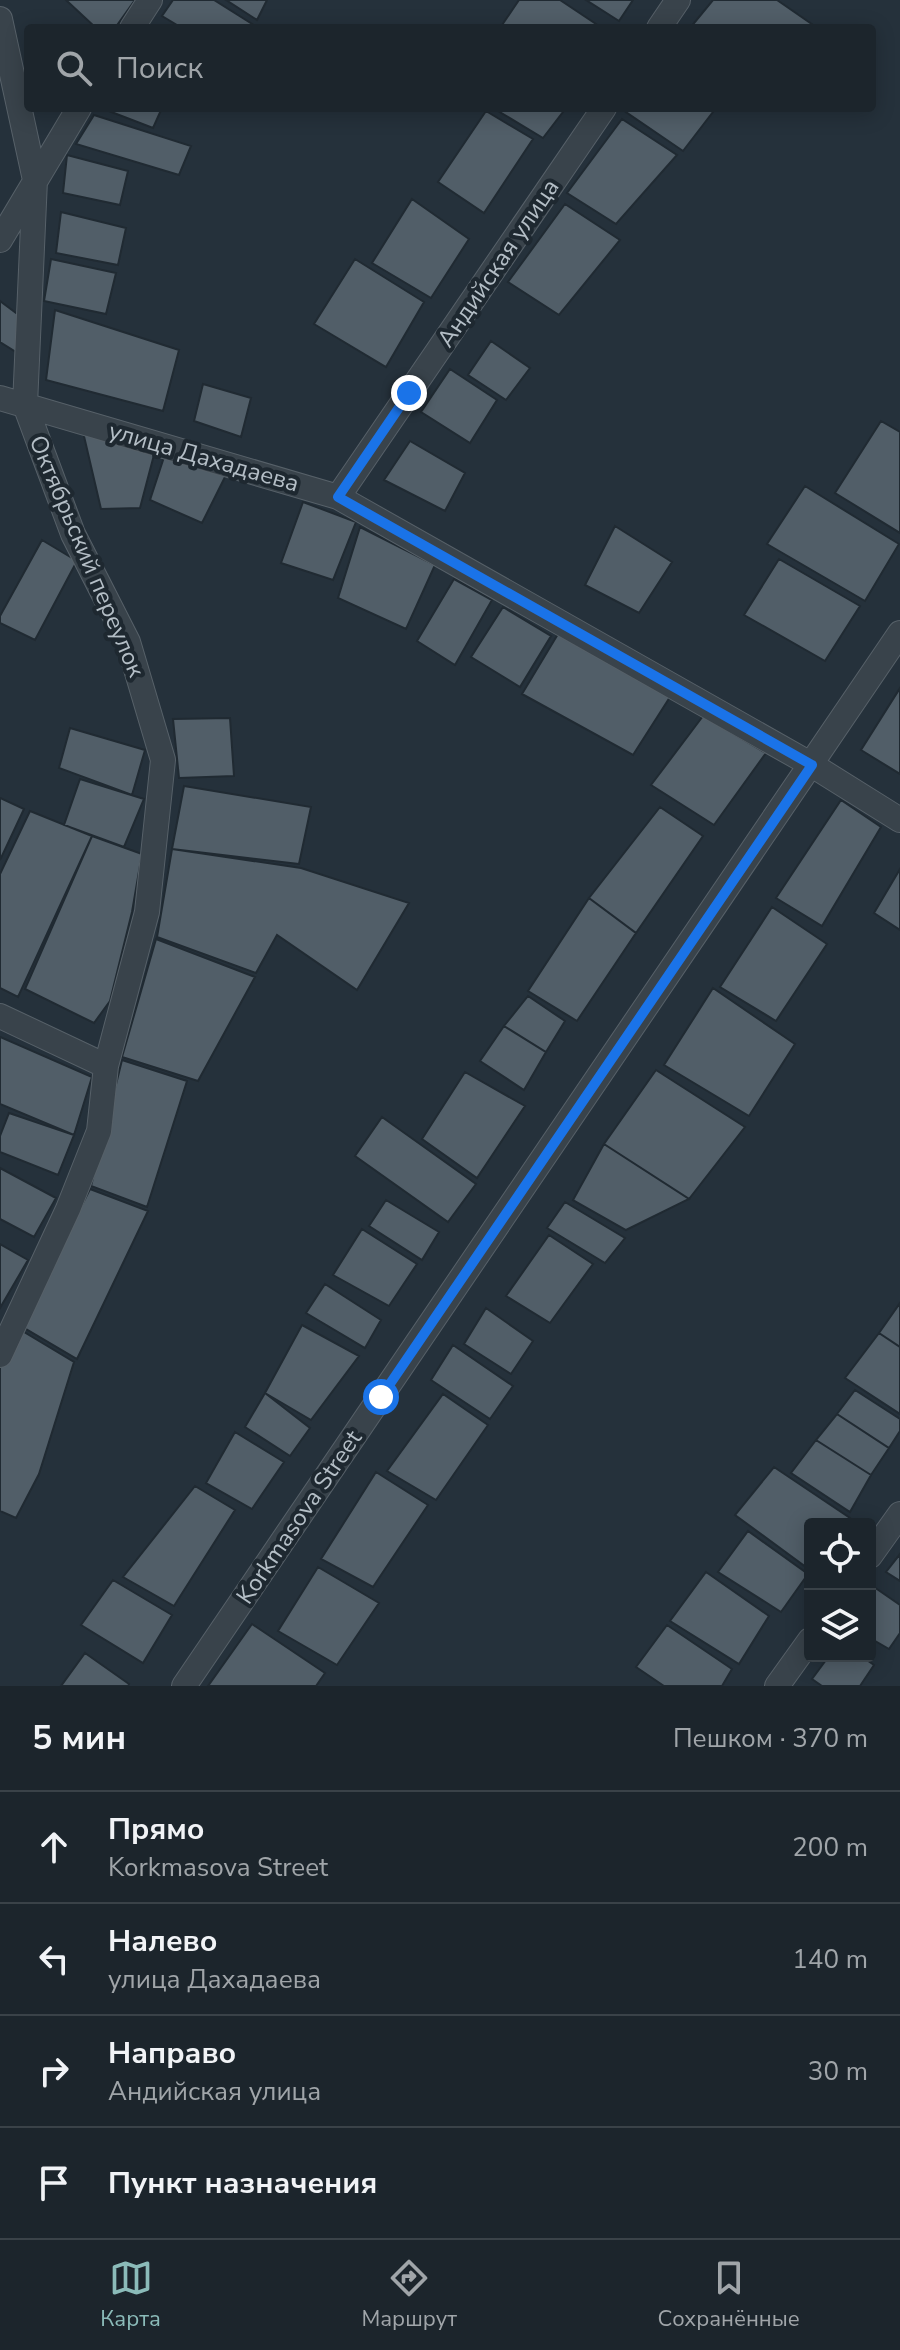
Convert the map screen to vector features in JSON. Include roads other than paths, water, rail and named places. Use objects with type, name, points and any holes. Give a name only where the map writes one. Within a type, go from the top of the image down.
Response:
[{"type":"street","points":[[135,24],[150,0]]},
{"type":"street","points":[[662,24],[678,0]]},
{"type":"street","name":"Октябрьский переулок","points":[[0,19],[35,180],[25,405],[73,534],[128,642],[163,760],[147,912],[106,1066],[99,1131],[68,1209],[0,1355]]},
{"type":"street","points":[[0,240],[77,112]]},
{"type":"street","name":"Андийская улица","points":[[338,497],[601,112]]},
{"type":"street","name":"улица Дахадаева","points":[[0,398],[338,497],[812,765],[900,820]]},
{"type":"street","name":"Korkmasova Street","points":[[184,1686],[900,633]]},
{"type":"street","points":[[0,1016],[106,1066]]},
{"type":"street","points":[[876,1548],[900,1514]]},
{"type":"street","points":[[777,1686],[804,1648]]}]
